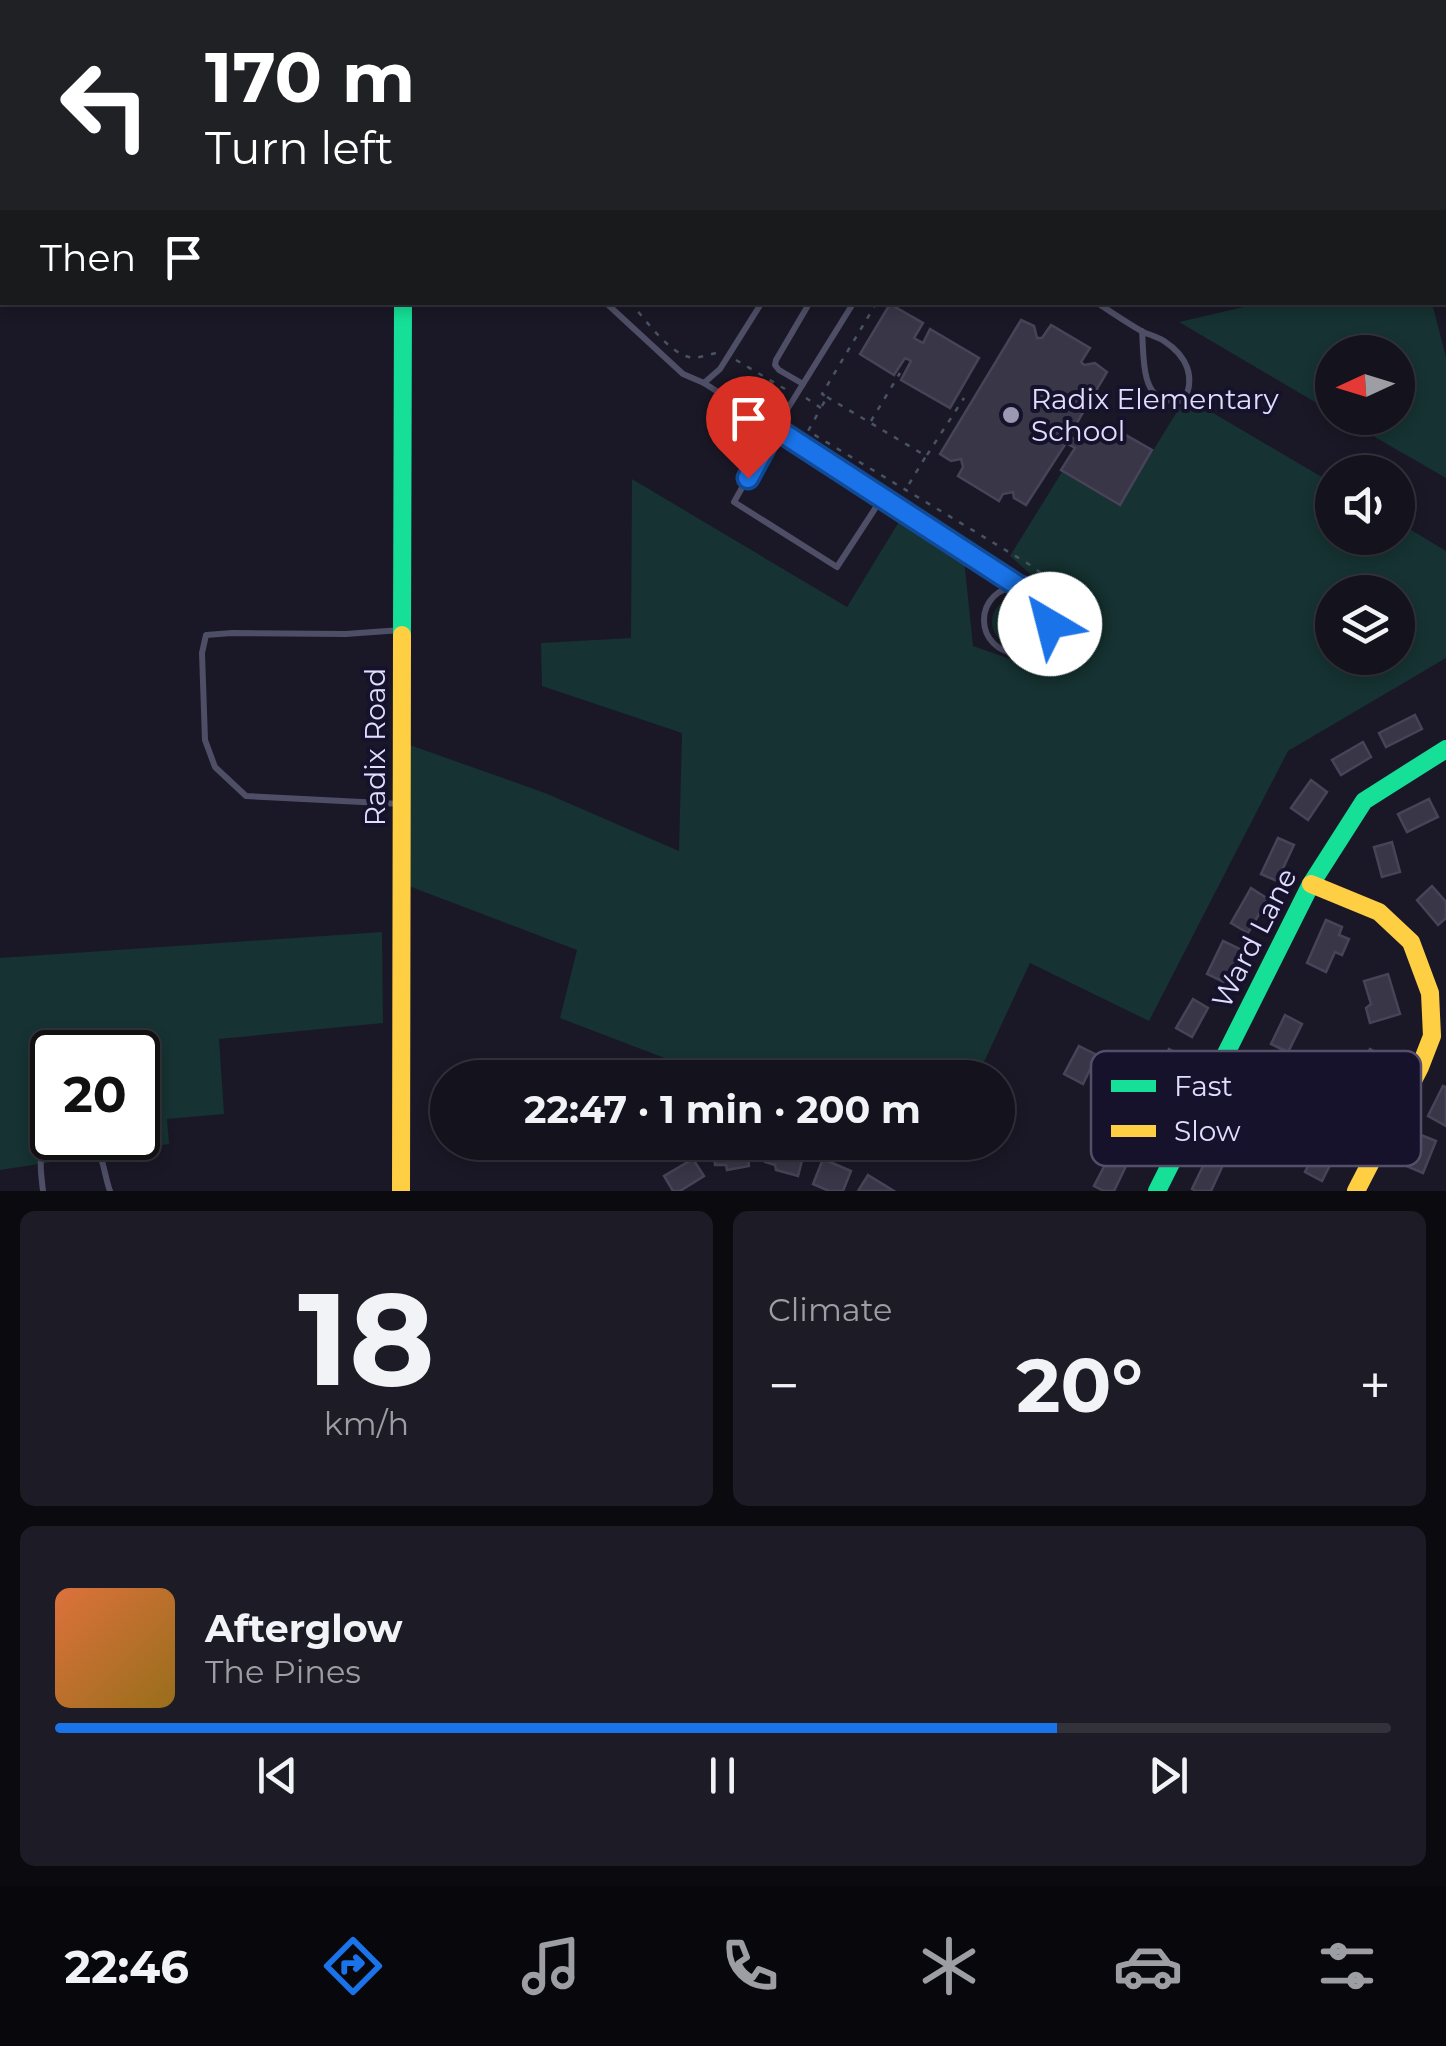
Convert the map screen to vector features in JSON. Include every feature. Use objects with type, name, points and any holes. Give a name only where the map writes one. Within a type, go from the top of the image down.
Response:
[{"type":"street","name":"Radix Road","points":[[401,1191],[403,305]]},
{"type":"street","name":"Ward Lane","points":[[1227,1051],[1311,884],[1364,801],[1446,748]]},
{"type":"street","points":[[1311,884],[1379,912],[1411,942],[1430,993],[1432,1036],[1421,1061]]},
{"type":"street","name":"Ward Lane","points":[[1156,1191],[1169,1166]]},
{"type":"street","points":[[1356,1191],[1368,1166]]},
{"type":"lane","points":[[608,305],[683,374],[704,383],[1018,586],[1034,591],[1047,605],[1050,624],[1043,642],[1028,653],[1008,654],[992,644],[983,626],[985,608],[997,592],[1018,586]]},
{"type":"lane","points":[[704,383],[720,369],[760,305]]},
{"type":"lane","points":[[803,384],[775,365],[808,305]]},
{"type":"lane","points":[[852,305],[734,502],[837,567],[882,498]]},
{"type":"lane","points":[[1101,305],[1164,342],[1180,356],[1190,373],[1191,386],[1184,401],[1155,396],[1145,371],[1142,331]]},
{"type":"lane","points":[[402,630],[206,635],[202,653],[206,740],[214,768],[246,796],[402,804]]},
{"type":"lane","points":[[40,1160],[43,1191]]},
{"type":"lane","points":[[101,1160],[110,1191]]},
{"type":"path","points":[[633,305],[670,346],[685,356],[722,352],[790,392]]},
{"type":"path","points":[[874,305],[822,394],[926,456]]},
{"type":"path","points":[[870,422],[900,373]]},
{"type":"path","points":[[804,397],[821,408]]},
{"type":"path","points":[[827,397],[808,431],[1036,569],[1062,595]]},
{"type":"path","points":[[905,490],[964,398]]},
{"type":"green space","points":[[1252,305],[1433,305],[1446,357],[1446,478],[1415,460],[1415,455],[1406,455],[1371,435],[1415,435],[1415,335],[1315,335],[1315,402],[1179,322]]},
{"type":"green space","points":[[1186,397],[1315,473],[1315,555],[1415,555],[1415,532],[1446,551],[1446,658],[1288,751],[1149,1021],[1030,963],[985,1060],[670,1060],[560,1018],[577,950],[406,885],[407,744],[545,793],[679,851],[682,733],[542,686],[541,643],[631,638],[632,479],[847,607],[908,507],[962,540],[973,646],[1042,670],[1071,610],[1010,556],[1062,472],[1119,506]]},
{"type":"green space","points":[[1016,598],[1033,605],[1040,622],[1033,639],[1016,646],[999,639],[992,622],[999,605]]},
{"type":"green space","points":[[382,932],[383,1023],[219,1039],[224,1114],[167,1119],[169,1144],[160,1145],[160,1030],[30,1030],[30,1160],[65,1160],[0,1170],[0,958]]},
{"type":"building","points":[[892,305],[923,323],[914,338],[923,343],[930,329],[979,358],[950,408],[901,380],[911,361],[905,358],[894,375],[860,354]]},
{"type":"building","points":[[1021,320],[1034,326],[1037,338],[1042,338],[1051,325],[1090,348],[1081,362],[1095,363],[1107,372],[1069,436],[1093,444],[1100,431],[1112,438],[1117,430],[1152,450],[1120,505],[1061,470],[1075,448],[1066,443],[1026,505],[1014,498],[1013,492],[1003,494],[999,501],[958,476],[963,467],[961,459],[951,461],[940,454]]},
{"type":"building","points":[[1415,715],[1422,729],[1386,747],[1379,733]]},
{"type":"building","points":[[1363,742],[1371,757],[1341,775],[1332,760]]},
{"type":"building","points":[[1311,780],[1327,792],[1308,820],[1291,808]]},
{"type":"building","points":[[1429,799],[1438,817],[1407,832],[1398,814]]},
{"type":"building","points":[[1278,838],[1294,845],[1277,881],[1261,874]]},
{"type":"building","points":[[1392,842],[1400,872],[1382,877],[1374,847]]},
{"type":"building","points":[[1432,886],[1446,902],[1446,918],[1438,925],[1417,900]]},
{"type":"building","points":[[1251,888],[1268,899],[1248,933],[1231,923]]},
{"type":"building","points":[[1326,920],[1342,927],[1339,935],[1349,939],[1342,955],[1335,952],[1326,972],[1307,963]]},
{"type":"building","points":[[1223,941],[1242,950],[1226,983],[1207,974]]},
{"type":"building","points":[[1388,974],[1400,1014],[1370,1023],[1366,1008],[1371,1004],[1364,981]]},
{"type":"building","points":[[1193,999],[1208,1008],[1192,1037],[1176,1028]]},
{"type":"building","points":[[1285,1015],[1302,1024],[1288,1051],[1271,1044]]},
{"type":"building","points":[[1079,1046],[1091,1052],[1091,1067],[1083,1084],[1064,1074]]},
{"type":"building","points":[[1443,1086],[1446,1087],[1446,1126],[1428,1116]]},
{"type":"building","points":[[1421,1135],[1436,1141],[1423,1173],[1407,1166],[1421,1166]]},
{"type":"building","points":[[694,1160],[704,1176],[680,1191],[673,1191],[664,1176]]},
{"type":"building","points":[[715,1160],[748,1160],[749,1166],[727,1170],[726,1165],[715,1165]]},
{"type":"building","points":[[802,1160],[798,1176],[776,1170],[775,1165],[765,1162]]},
{"type":"building","points":[[823,1160],[851,1171],[843,1191],[829,1191],[813,1184]]},
{"type":"building","points":[[1104,1166],[1126,1166],[1114,1191],[1094,1186]]},
{"type":"building","points":[[1203,1166],[1223,1166],[1211,1191],[1192,1189]]},
{"type":"building","points":[[1308,1166],[1330,1166],[1322,1181],[1305,1172]]},
{"type":"building","points":[[868,1175],[894,1191],[858,1191]]},
{"type":"traffic: fast","points":[[402,635],[403,305]]},
{"type":"traffic: fast","points":[[1227,1051],[1311,884],[1364,801],[1446,749]]},
{"type":"traffic: fast","points":[[1157,1191],[1170,1166]]},
{"type":"traffic: slow","points":[[401,1191],[402,635]]},
{"type":"traffic: slow","points":[[1311,884],[1379,912],[1411,942],[1430,993],[1432,1036],[1421,1064]]},
{"type":"traffic: slow","points":[[1356,1191],[1369,1166]]},
{"type":"place","name":"Radix Elementary School","points":[[1011,415]]},
{"type":"route","points":[[748,478],[775,428],[1018,586],[1034,591],[1047,605],[1050,624]]}]
